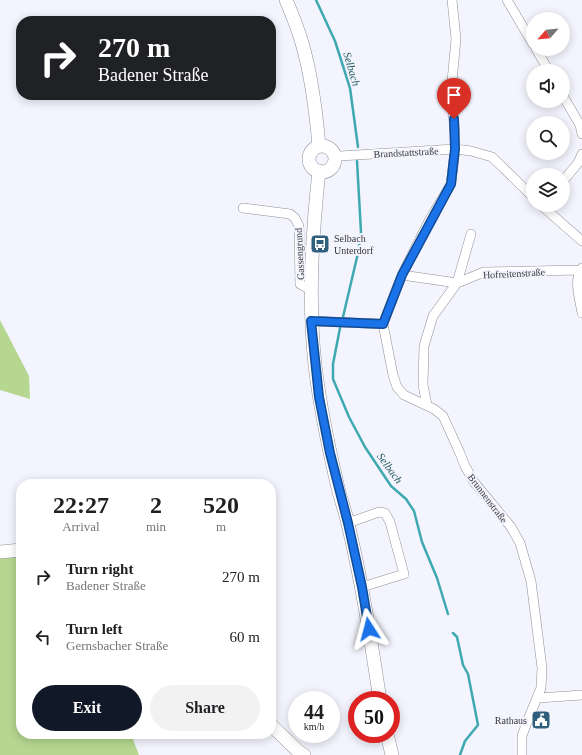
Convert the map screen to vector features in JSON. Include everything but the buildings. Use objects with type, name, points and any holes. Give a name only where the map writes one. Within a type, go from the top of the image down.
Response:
[{"type":"main road","points":[[286,0],[302,42],[308,65],[316,109],[319,146]]},
{"type":"main road","points":[[319,146],[324,146],[331,150],[334,158],[330,168],[323,172],[312,167],[309,158],[312,150],[319,146]]},
{"type":"main road","points":[[319,171],[314,216],[311,290],[311,321],[319,397],[330,453],[348,523],[362,587],[379,691]]},
{"type":"main road","points":[[0,552],[16,550]]},
{"type":"main road","points":[[276,730],[304,755]]},
{"type":"main road","points":[[389,743],[392,755]]},
{"type":"street","points":[[311,321],[383,324],[402,275],[451,184],[455,149],[455,133],[451,92],[456,39],[452,0]]},
{"type":"street","points":[[507,0],[526,32]]},
{"type":"street","points":[[570,108],[580,125],[582,134]]},
{"type":"street","name":"Brandstattstraße","points":[[334,158],[340,156],[455,149],[471,151],[492,157],[526,190]]},
{"type":"street","points":[[570,173],[578,163],[582,154]]},
{"type":"street","name":"Gassengrund","points":[[243,208],[290,214],[295,218],[299,226],[300,284],[311,290]]},
{"type":"street","points":[[550,212],[582,241]]},
{"type":"street","points":[[427,405],[424,385],[424,346],[433,316],[457,283],[471,234]]},
{"type":"street","name":"Hofreitenstraße","points":[[457,283],[484,272],[581,269],[578,286],[582,313]]},
{"type":"street","points":[[402,275],[457,283]]},
{"type":"street","name":"Brunnenstraße","points":[[383,324],[393,375],[397,387],[404,395],[427,405],[443,416],[465,466],[474,482],[511,527],[520,543],[531,581],[542,668],[541,688],[522,736],[522,755]]},
{"type":"street","points":[[348,523],[379,512],[385,513],[390,522],[404,574],[362,587]]},
{"type":"street","points":[[538,698],[582,695]]},
{"type":"green space","points":[[0,320],[29,376],[30,399],[0,390]]},
{"type":"green space","points":[[16,548],[16,739],[133,739],[139,755],[0,755],[0,549]]},
{"type":"waterway","name":"Selbach","points":[[316,0],[335,41],[350,88],[358,147]]},
{"type":"waterway","name":"Selbach","points":[[343,317],[358,253],[361,232],[357,161]]},
{"type":"waterway","name":"Selbach","points":[[340,328],[333,364],[333,379],[349,417],[365,447],[391,486],[406,499],[414,511],[422,542],[437,578],[448,614]]},
{"type":"waterway","name":"Selbach","points":[[453,633],[457,637],[463,665],[468,674],[478,725],[465,741],[460,755]]},
{"type":"place","name":"Selbach Unterdorf","points":[[320,244]]},
{"type":"place","name":"Rathaus","points":[[541,720]]},
{"type":"route","points":[[369,629],[362,587],[348,523],[330,453],[319,397],[311,321],[383,324],[402,275],[451,184],[455,149],[454,119]]}]
